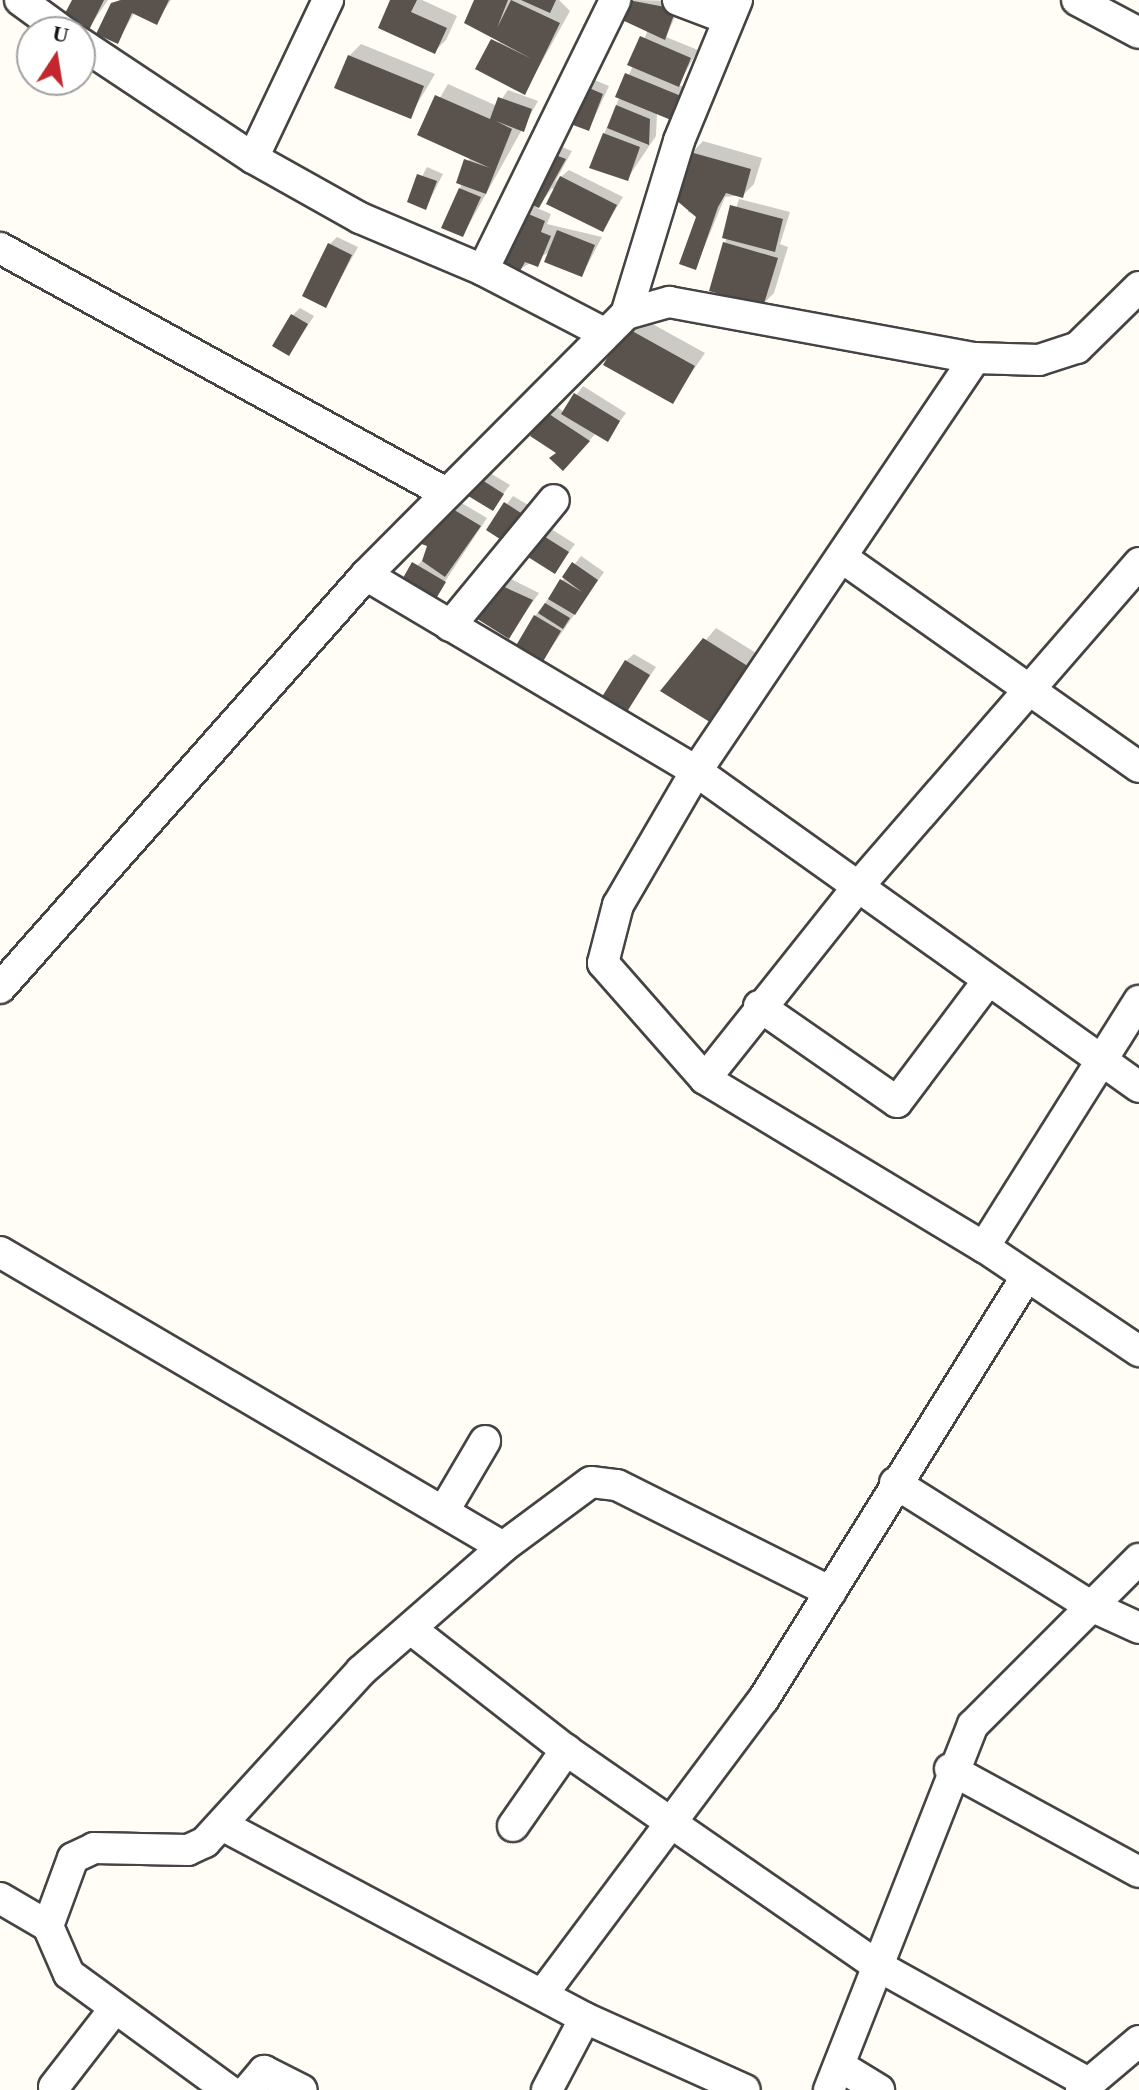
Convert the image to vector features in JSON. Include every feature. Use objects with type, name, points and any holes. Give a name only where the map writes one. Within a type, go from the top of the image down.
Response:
[{"type":"street","points":[[20,0],[42,16]]},
{"type":"street","points":[[253,158],[328,0]]},
{"type":"street","points":[[483,270],[615,0]]},
{"type":"street","points":[[615,324],[663,187],[732,9],[678,0]]},
{"type":"street","points":[[1082,1],[1139,33]]},
{"type":"street","points":[[96,54],[253,158],[360,218],[615,324]]},
{"type":"street","points":[[0,248],[446,493]]},
{"type":"street","points":[[0,988],[366,575],[615,324],[669,302],[975,358],[1062,356],[1128,316],[1139,287]]},
{"type":"street","points":[[975,358],[844,559],[696,771],[618,905],[603,963],[705,1079],[984,1247],[1025,1279],[1139,1351]]},
{"type":"street","points":[[450,626],[554,500]]},
{"type":"street","points":[[844,559],[1139,767]]},
{"type":"street","points":[[705,1079],[759,1006],[856,889],[1139,563]]},
{"type":"street","points":[[366,575],[696,771],[856,889],[1139,1087]]},
{"type":"street","points":[[759,1006],[897,1102],[988,981]]},
{"type":"street","points":[[984,1247],[1139,1001]]},
{"type":"street","points":[[0,1252],[445,1509],[503,1547]]},
{"type":"street","points":[[545,1991],[671,1825],[831,1592],[895,1483],[1025,1279]]},
{"type":"street","points":[[445,1509],[485,1441]]},
{"type":"street","points":[[48,1926],[59,1880],[82,1852],[145,1845],[188,1850],[222,1825],[259,1775],[411,1629],[503,1547],[600,1481],[831,1592]]},
{"type":"street","points":[[895,1483],[1089,1605],[1139,1628]]},
{"type":"street","points":[[879,2090],[834,2078],[950,1769],[983,1710],[1139,1559]]},
{"type":"street","points":[[411,1629],[566,1750],[878,1966],[1084,2087],[1139,2041]]},
{"type":"street","points":[[513,1826],[566,1750]]},
{"type":"street","points":[[950,1769],[1139,1872]]},
{"type":"street","points":[[222,1825],[545,1991],[585,2018],[702,2082],[745,2090]]},
{"type":"street","points":[[0,1898],[48,1926],[69,1974],[113,2011],[228,2090]]},
{"type":"street","points":[[54,2087],[113,2011]]},
{"type":"street","points":[[547,2090],[585,2018]]},
{"type":"street","points":[[248,2090],[264,2071],[302,2090]]},
{"type":"building","points":[[72,0],[104,0],[96,16],[64,16]]},
{"type":"building","points":[[121,0],[169,0],[157,25],[132,13],[118,44],[96,34],[111,3]]},
{"type":"building","points":[[390,0],[417,0],[411,12],[447,28],[435,54],[378,28]]},
{"type":"building","points":[[474,0],[508,0],[497,28],[511,0],[560,23],[525,95],[475,69],[491,39],[532,59],[464,23]]},
{"type":"building","points":[[521,0],[556,0],[550,13]]},
{"type":"building","points":[[628,0],[676,9],[665,40],[620,19]]},
{"type":"building","points":[[640,36],[691,58],[679,87],[627,65]]},
{"type":"building","points":[[348,55],[424,86],[411,119],[334,88]]},
{"type":"building","points":[[625,73],[681,96],[671,120],[615,97]]},
{"type":"building","points":[[575,82],[603,94],[589,131],[560,120]]},
{"type":"building","points":[[435,95],[490,119],[498,97],[532,109],[524,132],[496,121],[512,129],[486,194],[456,183],[464,159],[490,168],[417,135]]},
{"type":"building","points":[[616,105],[650,119],[649,145],[607,128]]},
{"type":"building","points":[[603,133],[640,147],[628,181],[589,168]]},
{"type":"building","points":[[545,151],[566,159],[539,208],[518,198]]},
{"type":"building","points":[[690,152],[751,169],[743,198],[726,193],[718,207],[696,270],[679,264],[696,217],[676,200]]},
{"type":"building","points":[[417,174],[437,181],[426,210],[407,202]]},
{"type":"building","points":[[560,176],[617,205],[603,232],[546,204]]},
{"type":"building","points":[[459,188],[481,197],[463,237],[441,228]]},
{"type":"building","points":[[730,205],[783,219],[775,252],[722,238]]},
{"type":"building","points":[[519,210],[545,221],[541,232],[551,236],[538,267],[525,262],[520,271],[497,262]]},
{"type":"building","points":[[557,230],[595,245],[582,277],[544,262]]},
{"type":"building","points":[[723,242],[778,258],[763,307],[709,291]]},
{"type":"building","points":[[328,243],[352,255],[326,308],[302,296]]},
{"type":"building","points":[[291,314],[308,324],[289,356],[272,346]]},
{"type":"building","points":[[625,327],[695,366],[673,404],[603,365]]},
{"type":"building","points":[[574,393],[620,421],[608,442],[561,414]]},
{"type":"building","points":[[546,412],[590,441],[563,471],[549,458],[556,453],[530,436]]},
{"type":"building","points":[[471,473],[504,494],[493,511],[460,491]]},
{"type":"building","points":[[504,502],[524,515],[506,543],[486,530]]},
{"type":"building","points":[[446,505],[481,526],[445,577],[422,561],[427,546],[413,541]]},
{"type":"building","points":[[542,535],[569,552],[555,574],[528,557]]},
{"type":"building","points":[[412,562],[446,582],[437,597],[405,597],[413,584],[403,578]]},
{"type":"building","points":[[572,562],[598,580],[575,615],[548,599],[560,579],[582,592],[562,577]]},
{"type":"building","points":[[491,581],[533,600],[509,639],[471,615]]},
{"type":"building","points":[[545,603],[570,618],[563,629],[538,613]]},
{"type":"building","points":[[534,615],[561,631],[538,670],[511,654]]},
{"type":"building","points":[[703,638],[754,670],[713,724],[660,691]]},
{"type":"building","points":[[625,660],[650,675],[625,715],[600,700]]}]
